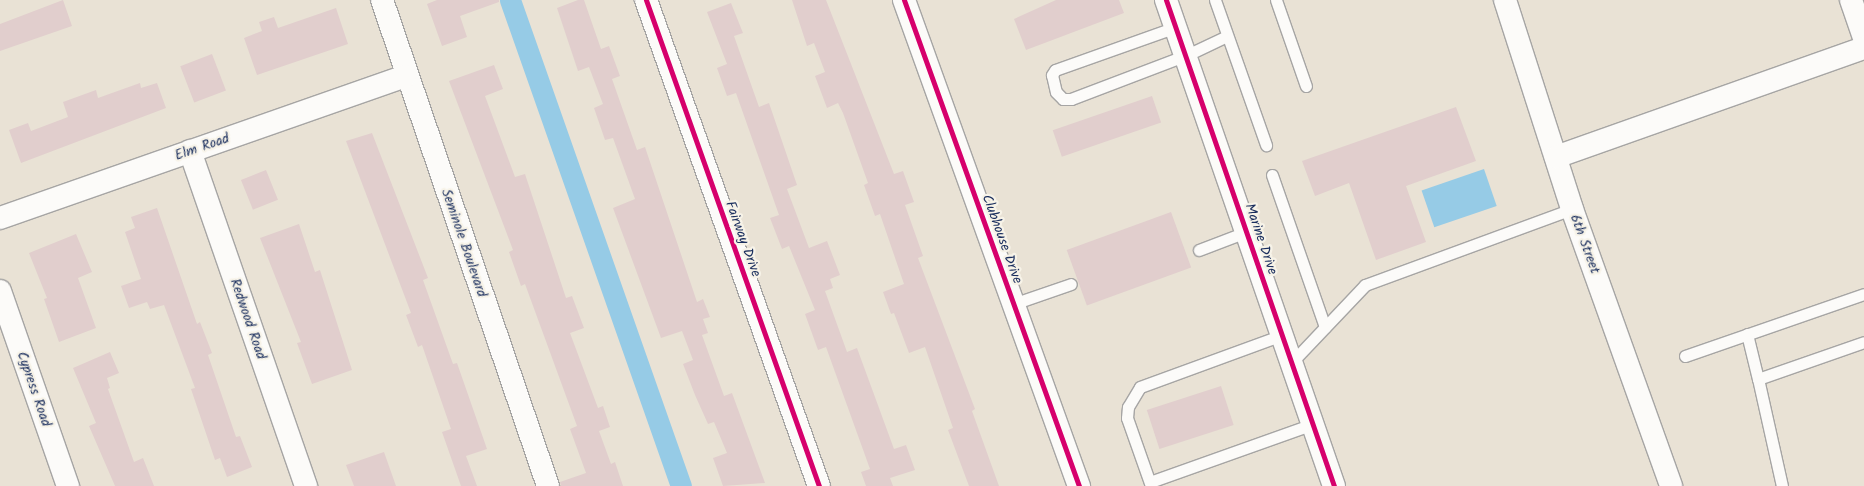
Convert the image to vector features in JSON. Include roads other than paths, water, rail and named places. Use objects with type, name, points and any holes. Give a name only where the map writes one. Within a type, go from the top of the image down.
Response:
[{"type":"street","name":"Seminole Boulevard","points":[[382,0],[405,76],[548,486]]},
{"type":"street","name":"Fairway Drive","points":[[646,0],[819,486]]},
{"type":"street","name":"Clubhouse Drive","points":[[904,0],[1078,486]]},
{"type":"street","name":"Marine Drive","points":[[1166,0],[1334,486]]},
{"type":"street","name":"6th Street","points":[[1505,0],[1572,209],[1671,486]]},
{"type":"street","points":[[1851,0],[1864,37]]},
{"type":"street","points":[[1556,157],[1864,48]]},
{"type":"street","name":"Elm Road","points":[[0,218],[405,76]]},
{"type":"street","name":"Redwood Road","points":[[190,151],[306,486]]},
{"type":"street","name":"Cypress Road","points":[[0,291],[68,486]]},
{"type":"lane","points":[[1215,0],[1266,145]]},
{"type":"lane","points":[[1276,0],[1306,86]]},
{"type":"lane","points":[[1176,27],[1055,70],[1053,84],[1063,99],[1072,99],[1186,55],[1228,36]]},
{"type":"lane","points":[[1272,175],[1325,327]]},
{"type":"lane","points":[[1292,362],[1365,285],[1572,209]]},
{"type":"lane","points":[[1199,250],[1246,232]]},
{"type":"lane","points":[[1013,304],[1071,284]]},
{"type":"lane","points":[[1685,356],[1864,294]]},
{"type":"lane","points":[[1747,334],[1782,486]]},
{"type":"lane","points":[[1282,335],[1140,387],[1128,406],[1127,418],[1151,484],[1313,424]]},
{"type":"lane","points":[[1758,379],[1864,342]]},
{"type":"water","points":[[1484,169],[1497,206],[1434,227],[1422,190]]},
{"type":"waterway","points":[[510,0],[681,486]]}]
